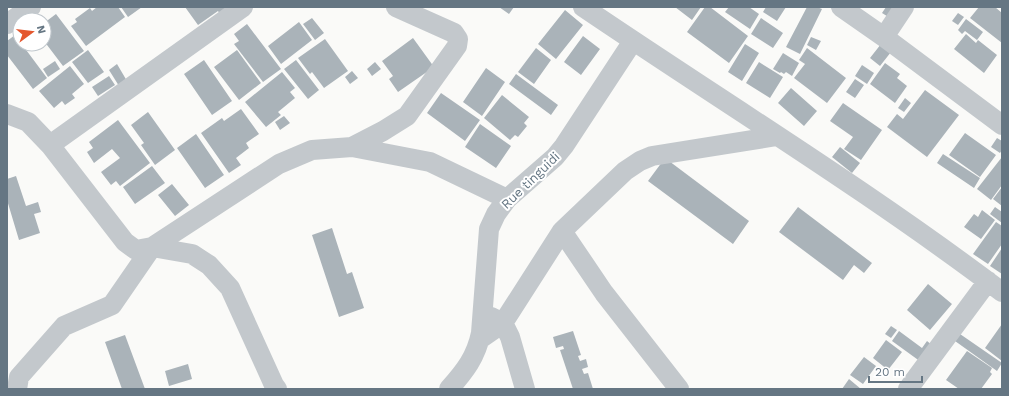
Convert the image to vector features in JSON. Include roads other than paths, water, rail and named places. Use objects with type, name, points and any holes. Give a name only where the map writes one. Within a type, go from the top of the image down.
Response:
[{"type":"street","points":[[7,24],[31,7]]},
{"type":"street","points":[[50,146],[243,7]]},
{"type":"street","points":[[352,147],[383,131],[407,116],[458,42],[458,39],[454,34],[396,7]]},
{"type":"street","points":[[583,7],[778,136],[965,263],[995,286],[908,389]]},
{"type":"street","points":[[841,7],[884,37],[1002,125]]},
{"type":"street","points":[[884,37],[904,7]]},
{"type":"street","name":"Rue tinguidi","points":[[449,389],[468,367],[478,347],[483,312],[489,229],[496,214],[507,199],[555,157],[564,146],[633,41]]},
{"type":"street","points":[[7,114],[28,122],[50,146],[125,242],[136,250],[152,248],[192,254],[209,265],[230,288],[277,389]]},
{"type":"street","points":[[480,338],[503,323],[562,232],[625,171],[640,161],[652,156],[778,136]]},
{"type":"street","points":[[17,389],[19,378],[64,326],[112,305],[152,248],[279,164],[312,150],[352,147],[430,162],[507,199]]},
{"type":"street","points":[[562,232],[604,293],[678,389]]},
{"type":"street","points":[[483,312],[503,323],[510,336],[524,389]]}]
